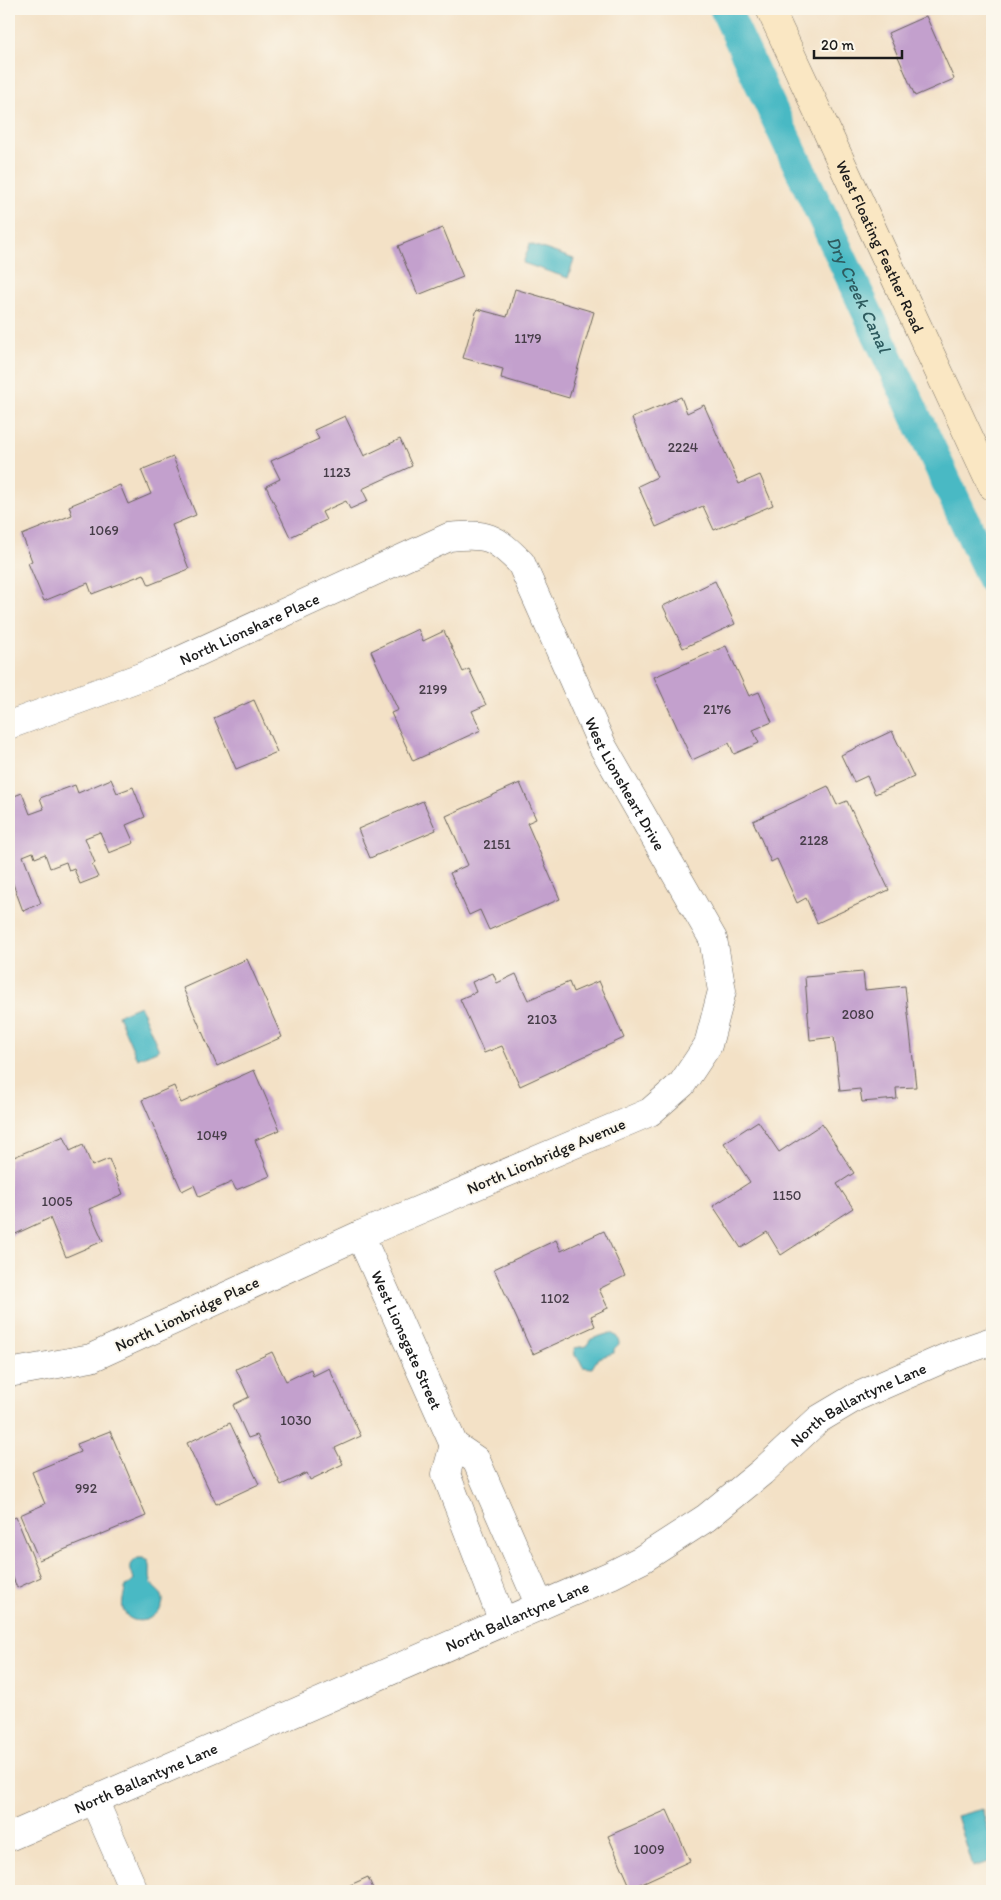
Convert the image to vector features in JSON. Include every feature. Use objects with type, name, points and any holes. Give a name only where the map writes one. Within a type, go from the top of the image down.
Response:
[{"type":"main road","name":"West Floating Feather Road","points":[[770,9],[992,486]]},
{"type":"street","name":"North Lionshare Place","points":[[9,725],[157,671],[449,537],[488,536]]},
{"type":"street","name":"West Lionsheart Drive","points":[[488,536],[505,547],[522,563],[603,746],[713,939],[722,991],[708,1045]]},
{"type":"street","name":"North Lionbridge Avenue","points":[[360,1235],[650,1112],[682,1084],[708,1045]]},
{"type":"street","name":"North Lionbridge Place","points":[[9,1373],[91,1358],[360,1235]]},
{"type":"street","name":"West Lionsgate Street","points":[[360,1235],[454,1445]]},
{"type":"street","name":"North Ballantyne Lane","points":[[9,1837],[504,1622],[641,1560],[706,1518],[762,1472],[819,1419],[856,1397],[954,1354],[992,1341]]},
{"type":"street","points":[[504,1622],[446,1474],[454,1445],[476,1460],[540,1606]]},
{"type":"street","points":[[94,1800],[134,1891]]},
{"type":"water","points":[[530,244],[574,259],[568,278],[523,263]]},
{"type":"water","points":[[140,1006],[159,1050],[137,1059],[118,1015]]},
{"type":"water","points":[[610,1333],[617,1337],[619,1342],[614,1349],[614,1353],[598,1358],[592,1368],[583,1367],[575,1356],[574,1348],[586,1346],[591,1339]]},
{"type":"water","points":[[138,1558],[149,1561],[151,1581],[163,1599],[161,1608],[157,1613],[146,1620],[140,1621],[128,1617],[122,1606],[125,1586],[134,1580],[131,1570],[132,1563]]},
{"type":"water","points":[[982,1809],[992,1842],[992,1861],[973,1867],[957,1816]]},
{"type":"building","points":[[926,16],[954,79],[915,96],[888,33]]},
{"type":"building","points":[[443,228],[463,277],[418,295],[398,246]]},
{"type":"building","points":[[515,289],[594,312],[569,398],[501,378],[503,369],[463,358],[477,309],[507,317]]},
{"type":"building","points":[[681,397],[687,413],[704,405],[739,484],[760,475],[773,505],[714,530],[703,506],[656,527],[638,486],[657,477],[632,418]]},
{"type":"building","points":[[345,416],[364,456],[400,439],[412,466],[362,489],[368,501],[350,509],[346,501],[322,512],[326,520],[290,537],[266,486],[280,479],[271,461],[319,439],[314,430]]},
{"type":"building","points":[[173,457],[196,515],[172,525],[189,569],[149,585],[144,574],[92,594],[88,583],[44,601],[28,563],[32,561],[22,535],[72,515],[69,506],[120,485],[128,504],[151,494],[141,470]]},
{"type":"building","points":[[715,581],[735,624],[683,648],[663,606]]},
{"type":"building","points":[[418,629],[423,641],[444,631],[463,672],[469,669],[486,705],[472,711],[481,730],[413,761],[391,713],[398,710],[371,651]]},
{"type":"building","points":[[726,646],[749,696],[759,692],[772,722],[753,730],[759,743],[734,754],[729,743],[692,760],[654,677]]},
{"type":"building","points":[[254,700],[277,752],[236,769],[214,718]]},
{"type":"building","points":[[892,731],[914,777],[875,794],[867,776],[854,782],[841,755]]},
{"type":"building","points":[[111,779],[117,793],[133,787],[145,817],[126,825],[134,843],[109,853],[100,832],[85,838],[95,863],[92,865],[98,877],[80,884],[74,869],[69,871],[66,862],[50,868],[45,854],[35,858],[33,852],[23,856],[41,903],[23,911],[9,873],[9,798],[22,793],[30,814],[44,809],[40,798],[75,785],[78,793]]},
{"type":"building","points":[[520,783],[536,819],[527,823],[560,899],[489,930],[480,910],[469,915],[450,873],[468,865],[446,816]]},
{"type":"building","points":[[828,786],[837,805],[847,801],[889,890],[817,923],[806,898],[797,903],[777,859],[771,862],[753,821]]},
{"type":"building","points":[[423,801],[436,830],[370,858],[358,829]]},
{"type":"building","points":[[247,959],[282,1037],[217,1066],[183,988]]},
{"type":"building","points":[[863,972],[865,990],[905,986],[916,1087],[896,1088],[897,1099],[862,1102],[860,1089],[840,1091],[834,1037],[810,1040],[805,977]]},
{"type":"building","points":[[493,973],[497,983],[516,974],[528,1000],[569,982],[573,992],[599,981],[624,1038],[520,1086],[502,1046],[484,1053],[460,999],[476,992],[472,982]]},
{"type":"building","points":[[254,1070],[280,1130],[255,1140],[270,1176],[236,1190],[232,1182],[199,1197],[194,1185],[182,1191],[142,1100],[174,1086],[181,1103]]},
{"type":"building","points":[[758,1121],[779,1152],[822,1124],[854,1173],[837,1184],[853,1208],[781,1255],[767,1232],[741,1248],[713,1206],[750,1182],[724,1143]]},
{"type":"building","points":[[64,1136],[70,1151],[83,1145],[92,1166],[109,1159],[123,1194],[89,1209],[103,1241],[66,1257],[50,1218],[9,1237],[9,1159]]},
{"type":"building","points":[[604,1231],[625,1276],[599,1289],[608,1308],[591,1316],[595,1326],[533,1354],[494,1269],[556,1240],[561,1251]]},
{"type":"building","points":[[272,1352],[286,1381],[311,1369],[313,1376],[329,1368],[361,1436],[335,1448],[343,1464],[310,1480],[307,1473],[281,1485],[257,1435],[248,1438],[233,1405],[249,1397],[236,1369]]},
{"type":"building","points":[[230,1423],[259,1484],[216,1504],[187,1443]]},
{"type":"building","points":[[110,1431],[146,1516],[39,1560],[20,1515],[45,1504],[32,1472],[80,1452],[77,1444]]},
{"type":"building","points":[[16,1517],[41,1577],[17,1588],[9,1567],[9,1520]]},
{"type":"building","points":[[667,1810],[690,1861],[631,1888],[608,1836]]},
{"type":"building","points":[[368,1877],[374,1891],[337,1891]]},
{"type":"waterway","name":"Dry Creek Canal","points":[[725,9],[992,579]]}]
